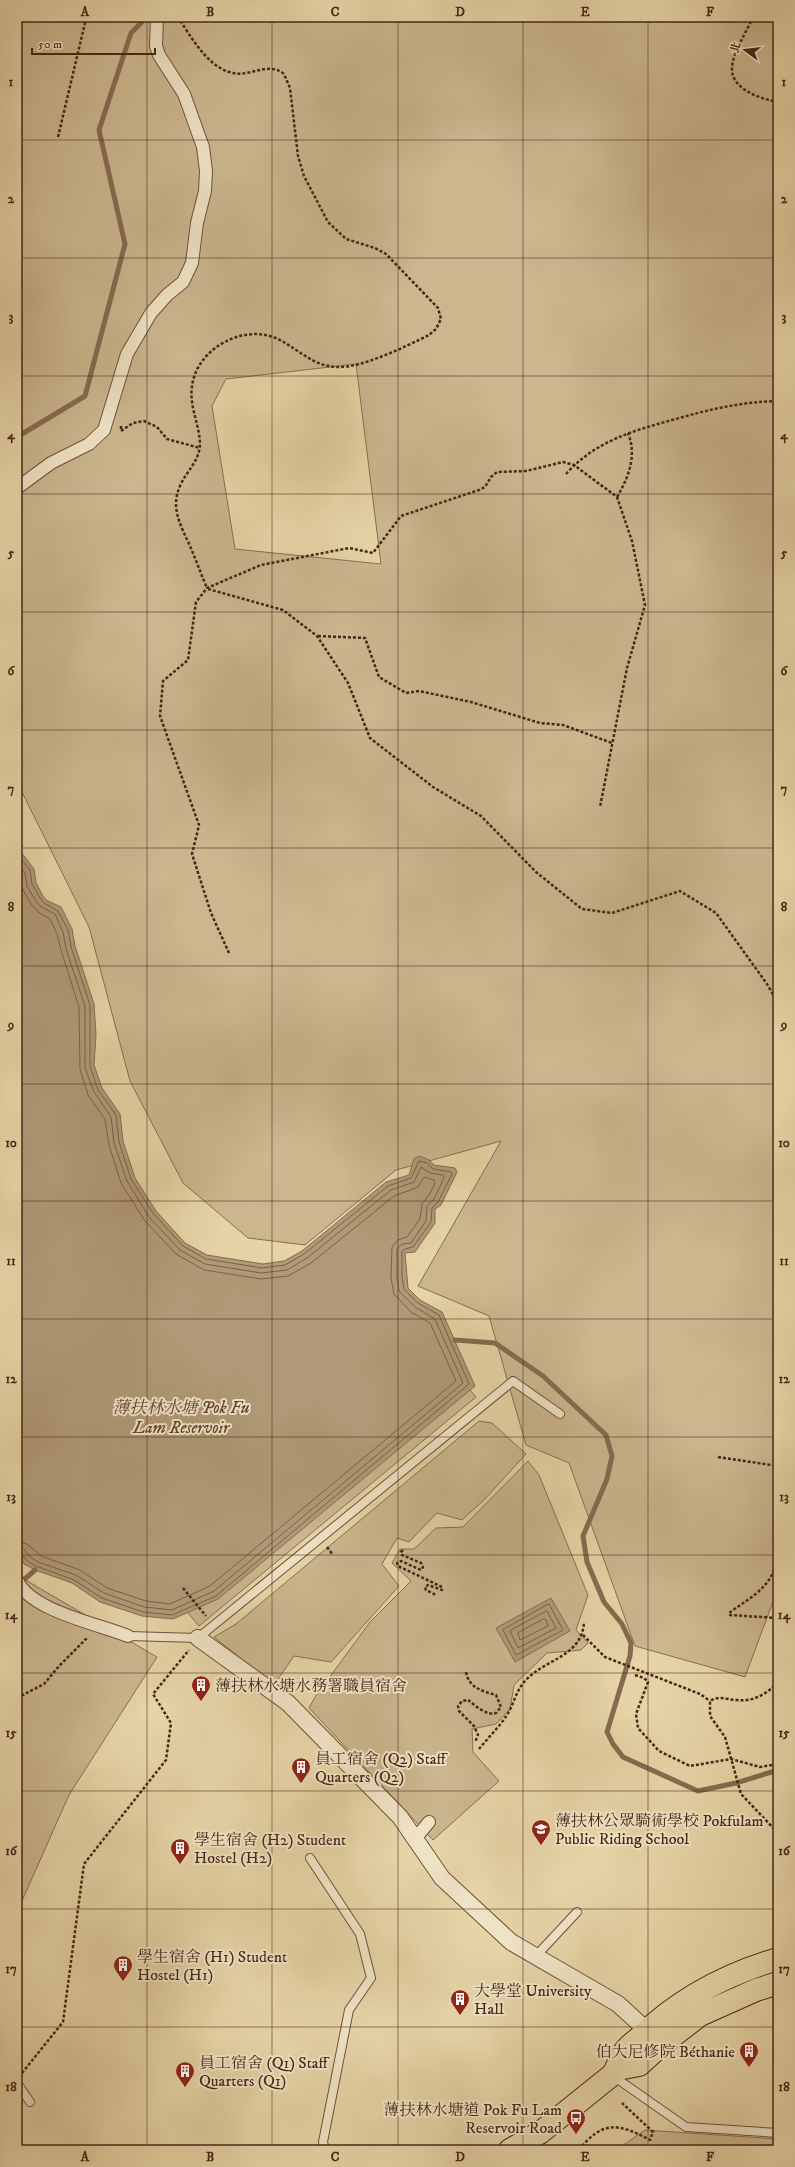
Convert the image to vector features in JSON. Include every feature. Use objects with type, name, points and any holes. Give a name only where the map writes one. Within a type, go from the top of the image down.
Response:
[{"type":"main road","points":[[510,2150],[541,2132],[615,2072],[639,2065],[654,2037],[690,1997],[740,1972],[778,1959]]},
{"type":"main road","points":[[654,2037],[756,1990],[778,1983]]},
{"type":"street","points":[[17,488],[51,463],[89,444],[104,430],[107,424],[121,368],[134,341],[150,313],[167,295],[183,282],[188,272],[204,192],[206,171],[204,147],[184,94],[158,55],[156,46],[157,17]]},
{"type":"street","points":[[17,1580],[21,1589],[51,1610],[128,1636]]},
{"type":"street","points":[[198,1638],[288,1703],[400,1817],[442,1878],[511,1942],[618,2004],[654,2037]]},
{"type":"street","points":[[415,1839],[429,1822]]},
{"type":"lane","points":[[128,1636],[198,1638],[513,1382],[560,1414]]},
{"type":"lane","points":[[310,1858],[360,1934],[371,1978],[349,2010],[323,2142],[325,2150]]},
{"type":"lane","points":[[535,1957],[577,1912]]},
{"type":"lane","points":[[615,2072],[686,2127],[778,2133]]},
{"type":"lane","points":[[17,2083],[30,2102]]},
{"type":"path","points":[[58,137],[85,22],[84,17]]},
{"type":"path","points":[[178,17],[205,54],[221,69],[238,74],[271,69],[284,74],[290,88],[302,171],[311,194],[328,222],[346,239],[375,248],[391,259],[438,308],[441,319],[436,329],[424,337],[366,362],[345,367],[333,367],[320,364],[279,340],[267,336],[245,335],[223,343],[210,352],[201,363],[192,385],[192,404],[200,448],[196,460],[179,488],[176,500],[176,513],[180,526],[207,588]]},
{"type":"path","points":[[753,17],[734,58],[732,71],[736,81],[748,91],[760,98],[778,102]]},
{"type":"path","points":[[566,474],[574,465],[606,442],[628,433],[717,407],[749,402],[778,401]]},
{"type":"path","points":[[107,424],[121,420],[121,431],[133,423],[144,421],[157,427],[167,439],[200,448]]},
{"type":"path","points":[[617,497],[624,486],[631,466],[633,444],[628,433]]},
{"type":"path","points":[[229,954],[211,913],[192,854],[199,825],[160,716],[163,681],[188,660],[196,602],[207,588],[261,565],[349,548],[373,553],[401,516],[479,490],[484,487],[496,472],[526,471],[563,462],[574,465],[617,497],[632,542],[645,605],[627,668],[600,807]]},
{"type":"path","points":[[207,588],[283,610],[317,636],[348,683],[370,738],[433,787],[481,816],[536,872],[582,909],[612,913],[680,892],[716,913],[767,984],[778,1003]]},
{"type":"path","points":[[317,636],[365,638],[379,677],[406,693],[419,691],[471,702],[540,723],[563,726],[612,743]]},
{"type":"path","points":[[718,1457],[778,1466]]},
{"type":"path","points":[[778,1545],[775,1569],[771,1578],[758,1591],[729,1613],[730,1615],[778,1618]]},
{"type":"path","points":[[403,1550],[401,1552],[402,1555],[421,1563],[423,1567],[421,1570],[401,1561],[397,1563],[398,1566],[442,1586],[442,1590],[428,1586],[425,1587],[426,1590],[436,1595]]},
{"type":"path","points":[[183,1588],[214,1626]]},
{"type":"path","points":[[479,1749],[506,1716],[519,1687],[526,1679],[581,1640],[584,1622]]},
{"type":"path","points":[[17,1698],[44,1684],[94,1630],[113,1630]]},
{"type":"path","points":[[583,1635],[605,1657],[700,1694],[710,1700]]},
{"type":"path","points":[[22,2074],[63,2022],[84,1864],[166,1760],[171,1723],[153,1694],[198,1638]]},
{"type":"path","points":[[466,1672],[467,1681],[472,1686],[496,1695],[501,1707],[496,1713],[493,1714],[487,1713],[468,1700],[462,1701],[458,1706],[459,1711],[474,1726],[478,1735],[474,1742]]},
{"type":"path","points":[[635,1675],[648,1682],[636,1714],[638,1728],[650,1744],[659,1751],[690,1766],[731,1759],[760,1767],[778,1764]]},
{"type":"path","points":[[710,1700],[716,1697],[737,1700],[758,1697],[778,1682]]},
{"type":"path","points":[[710,1700],[710,1716],[725,1737],[741,1794],[778,1833]]},
{"type":"path","points":[[580,2150],[594,2135],[605,2128],[616,2126],[628,2128],[650,2140],[653,2132],[622,2103]]},
{"type":"shaded area","points":[[17,17],[778,17],[778,1588],[745,1677],[635,1646],[569,1463],[526,1445],[489,1316],[418,1286],[501,1141],[396,1170],[305,1245],[248,1238],[183,1183],[130,1081],[89,927],[17,782]],"holes":[[[356,364],[381,564],[235,549],[212,406],[226,379]]]},
{"type":"shaded area","points":[[465,1384],[476,1397],[199,1626],[188,1613]]},
{"type":"shaded area","points":[[479,1421],[492,1423],[526,1454],[484,1500],[462,1520],[437,1513],[409,1542],[397,1538],[382,1564],[399,1586],[331,1662],[294,1656],[274,1685],[214,1637],[236,1624]]},
{"type":"shaded area","points":[[528,1461],[539,1475],[588,1595],[576,1630],[588,1643],[581,1650],[547,1653],[514,1685],[510,1709],[496,1724],[472,1729],[473,1752],[499,1781],[433,1840],[309,1708],[315,1697],[370,1622],[411,1581],[392,1563],[400,1549],[414,1549],[436,1528],[463,1527]]},
{"type":"shaded area","points":[[17,1575],[157,1657],[69,1795],[17,1912]]},
{"type":"shaded area","points":[[645,2130],[778,2139],[778,2150],[616,2150]]},
{"type":"water","name":"薄扶林水塘 Pok Fu Lam Reservoir","points":[[17,847],[34,869],[36,883],[43,896],[46,900],[61,907],[72,929],[75,946],[94,1004],[96,1035],[94,1065],[102,1088],[120,1114],[123,1141],[135,1178],[156,1211],[185,1243],[207,1255],[263,1264],[284,1261],[302,1251],[386,1182],[409,1175],[414,1159],[419,1156],[429,1160],[434,1165],[455,1168],[457,1172],[441,1205],[435,1209],[435,1223],[415,1252],[405,1253],[408,1288],[420,1300],[442,1312],[475,1386],[218,1599],[173,1619],[142,1616],[100,1602],[72,1583],[35,1570],[24,1564],[17,1554]]},
{"type":"water","points":[[551,1598],[570,1631],[515,1662],[496,1628]]},
{"type":"waterway","points":[[17,437],[85,396],[125,244],[99,130],[131,33],[147,17]]},
{"type":"waterway","points":[[455,1340],[495,1343],[543,1376],[606,1435],[612,1456],[607,1479],[583,1536],[587,1562],[604,1602],[622,1624],[631,1643],[630,1656],[607,1732],[613,1744],[623,1757],[698,1791],[736,1783],[778,1770]]},
{"type":"waterway","points":[[19,1584],[35,1570]]},
{"type":"place","name":"薄扶林水塘水務署職員宿舍","points":[[201,1702]]},
{"type":"place","name":"員工宿舍 (Q2) Staff Quarters (Q2)","points":[[301,1784]]},
{"type":"place","name":"薄扶林公眾騎術學校 Pokfulam Public Riding School","points":[[541,1846]]},
{"type":"place","name":"學生宿舍 (H2) Student Hostel (H2)","points":[[180,1865]]},
{"type":"place","name":"學生宿舍 (H1) Student Hostel (H1)","points":[[123,1982]]},
{"type":"place","name":"大學堂 University Hall","points":[[460,2016]]},
{"type":"place","name":"伯大尼修院 Béthanie","points":[[749,2068]]},
{"type":"place","name":"員工宿舍 (Q1) Staff Quarters (Q1)","points":[[185,2088]]},
{"type":"place","name":"薄扶林水塘道 Pok Fu Lam Reservoir Road","points":[[576,2135]]}]
